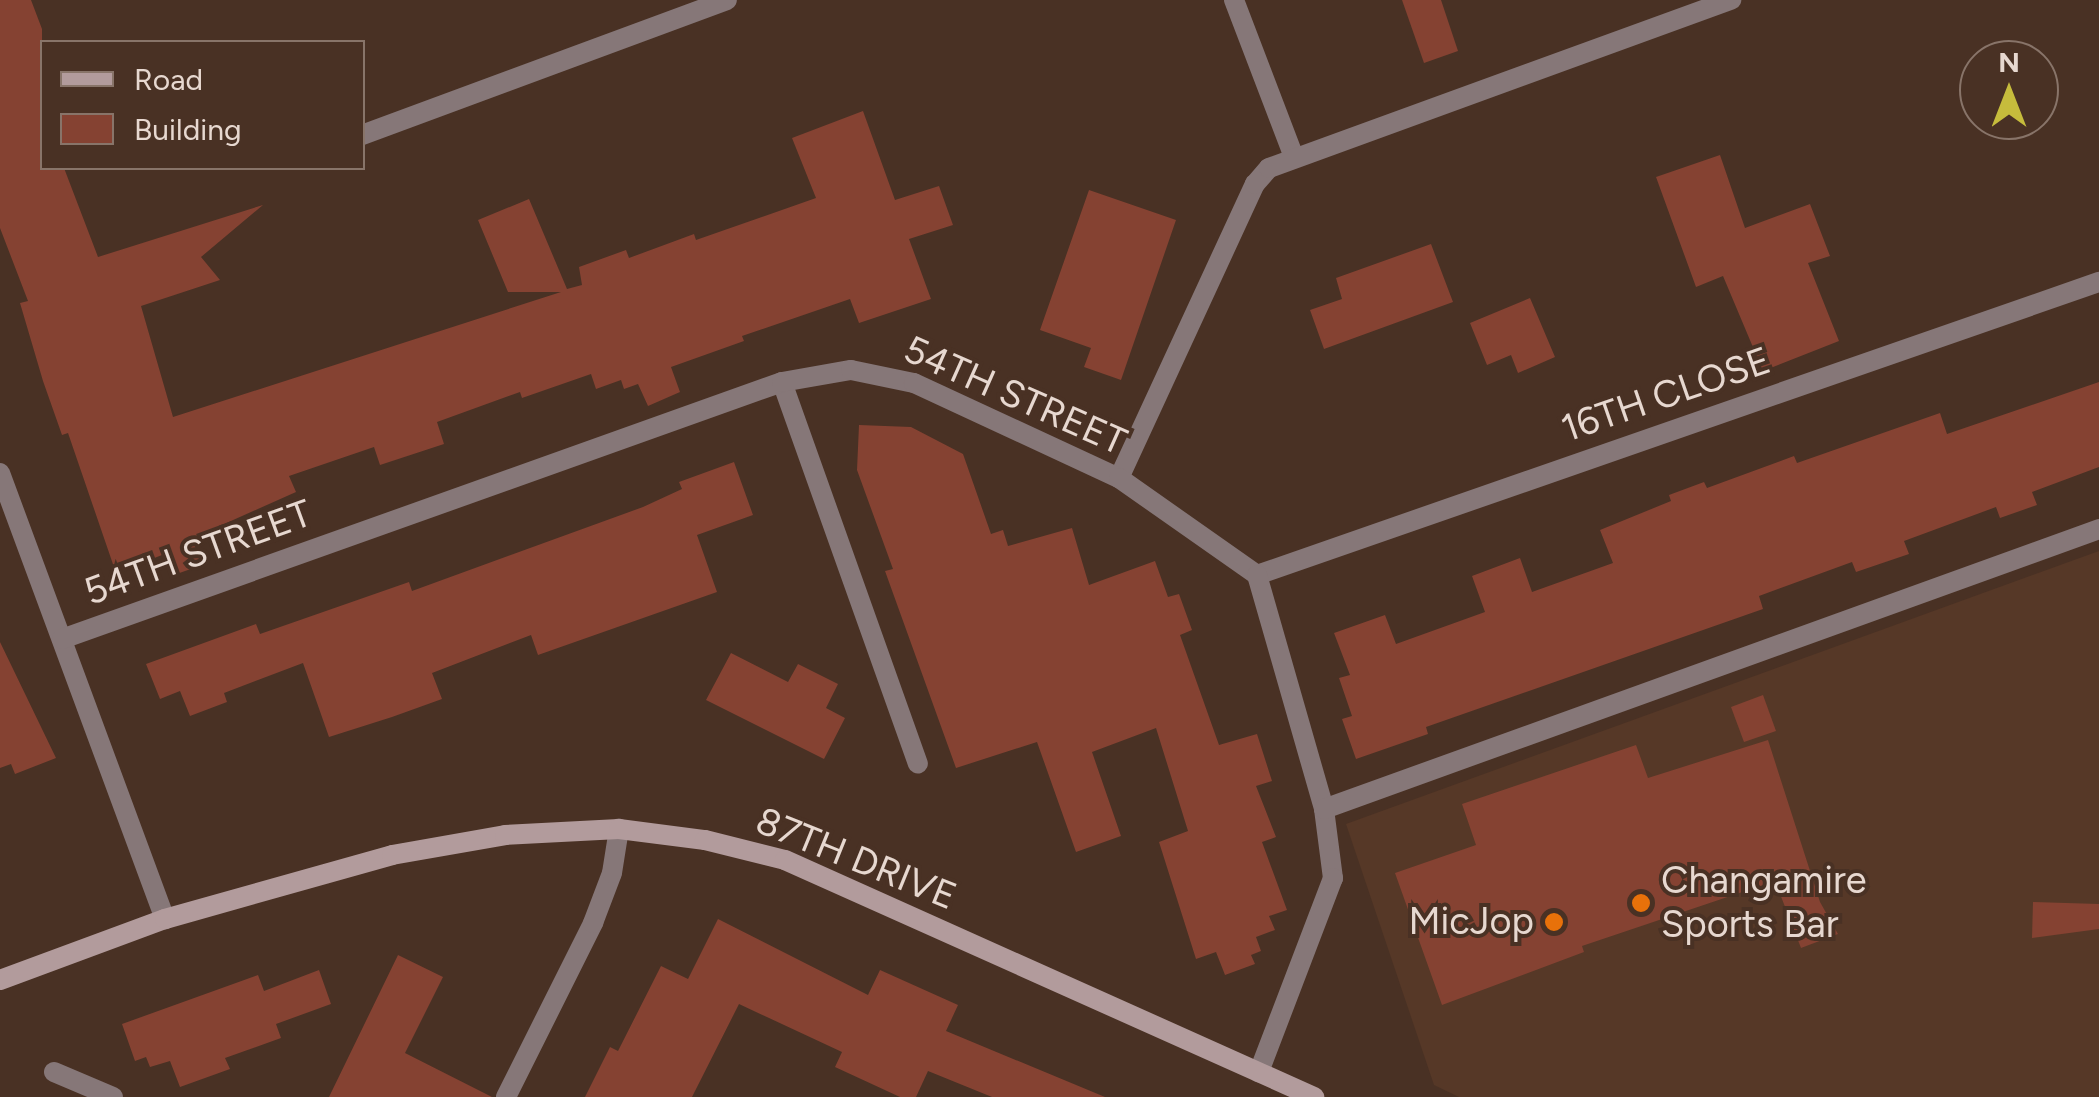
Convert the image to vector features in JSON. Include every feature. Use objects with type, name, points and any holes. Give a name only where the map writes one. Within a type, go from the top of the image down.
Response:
[{"type":"street","points":[[365,134],[727,0]]},
{"type":"street","points":[[1234,0],[1294,156]]},
{"type":"street","points":[[1120,478],[1255,184],[1269,168],[1731,0]]},
{"type":"street","name":"16TH CLOSE","points":[[1257,575],[2099,282]]},
{"type":"street","name":"54TH STREET","points":[[62,639],[782,382],[852,370],[886,373],[1120,478],[1257,575]]},
{"type":"street","points":[[782,382],[918,763]]},
{"type":"street","points":[[0,474],[165,919]]},
{"type":"street","points":[[1324,809],[2099,530]]},
{"type":"street","points":[[1257,575],[1324,809],[1333,878],[1259,1072]]},
{"type":"street","points":[[506,1097],[594,923],[612,874],[618,829]]},
{"type":"street","name":"87TH DRIVE","points":[[0,980],[165,919],[392,855],[505,835],[618,829],[705,840],[785,860],[1314,1097]]},
{"type":"street","points":[[54,1072],[113,1097]]},
{"type":"shaded area","points":[[2099,551],[2099,1097],[1459,1097],[1434,1085],[1346,824]]},
{"type":"building","points":[[0,0],[31,0],[42,29],[40,170],[65,170],[98,257],[263,205],[201,257],[220,280],[141,306],[173,417],[561,292],[508,292],[478,220],[529,199],[567,289],[582,285],[579,267],[626,250],[629,258],[694,234],[696,240],[816,198],[792,138],[863,111],[895,200],[939,186],[953,225],[909,239],[931,299],[859,323],[850,299],[742,336],[744,341],[671,367],[680,392],[648,406],[638,384],[624,389],[621,380],[596,389],[591,374],[522,398],[520,392],[437,422],[444,444],[380,465],[374,447],[289,476],[296,492],[222,525],[225,534],[195,546],[202,565],[171,576],[162,555],[116,573],[68,433],[62,435],[43,381],[20,303],[28,301],[0,228]]},
{"type":"building","points":[[1402,0],[1441,0],[1458,51],[1424,63]]},
{"type":"building","points":[[1720,155],[1745,228],[1810,204],[1830,256],[1808,263],[1839,341],[1763,371],[1723,276],[1696,287],[1656,177]]},
{"type":"building","points":[[1089,190],[1176,220],[1121,380],[1084,367],[1091,348],[1040,330]]},
{"type":"building","points":[[1431,244],[1453,302],[1324,349],[1310,310],[1342,299],[1336,278]]},
{"type":"building","points":[[1530,298],[1555,357],[1518,373],[1511,355],[1487,365],[1470,323]]},
{"type":"building","points":[[2099,382],[2099,467],[2032,492],[2037,505],[2000,518],[1996,507],[1904,541],[1909,554],[1856,572],[1852,562],[1759,596],[1763,609],[1426,727],[1428,734],[1356,759],[1342,719],[1352,716],[1339,678],[1350,675],[1334,633],[1385,615],[1396,644],[1485,612],[1472,576],[1520,558],[1532,592],[1613,563],[1600,530],[1671,501],[1669,495],[1704,482],[1707,488],[1794,456],[1797,463],[1940,413],[1947,434]]},
{"type":"building","points":[[859,425],[911,427],[963,454],[991,534],[1003,530],[1008,546],[1072,528],[1089,585],[1155,561],[1168,597],[1179,594],[1192,630],[1180,635],[1219,745],[1257,734],[1272,781],[1256,786],[1276,837],[1262,842],[1287,910],[1269,916],[1275,930],[1256,937],[1261,951],[1251,955],[1255,964],[1225,975],[1216,952],[1196,959],[1159,842],[1188,831],[1156,728],[1092,752],[1121,836],[1076,852],[1037,742],[956,768],[885,571],[893,569],[857,470]]},
{"type":"building","points":[[734,462],[753,515],[697,535],[717,592],[538,655],[531,635],[432,673],[442,699],[392,717],[329,737],[303,663],[224,693],[227,702],[190,716],[180,691],[160,699],[146,664],[256,624],[260,634],[409,582],[412,591],[643,507],[682,489],[679,482]]},
{"type":"building","points":[[0,642],[56,758],[15,774],[11,764],[0,768]]},
{"type":"building","points":[[731,653],[788,682],[798,664],[838,684],[826,708],[845,718],[824,759],[706,700]]},
{"type":"building","points":[[1763,695],[1776,731],[1744,742],[1731,707]]},
{"type":"building","points":[[1768,740],[1820,902],[1838,934],[1801,948],[1775,881],[1582,946],[1584,952],[1442,1005],[1395,873],[1476,845],[1462,804],[1636,745],[1648,778]]},
{"type":"building","points":[[2033,902],[2099,904],[2099,929],[2032,938]]},
{"type":"building","points":[[718,919],[868,995],[880,970],[958,1005],[946,1031],[1105,1097],[992,1097],[928,1071],[916,1097],[900,1097],[835,1067],[842,1052],[739,1004],[692,1097],[585,1097],[610,1047],[618,1051],[661,966],[688,979]]},
{"type":"building","points":[[398,955],[443,977],[405,1053],[492,1097],[329,1097]]},
{"type":"building","points":[[319,970],[331,1004],[276,1024],[281,1038],[225,1058],[230,1069],[180,1087],[170,1061],[150,1067],[146,1057],[135,1061],[122,1024],[258,975],[264,991]]},
{"type":"place","name":"Changamire Sports Bar","points":[[1641,903]]},
{"type":"place","name":"MicJop","points":[[1554,922]]}]
